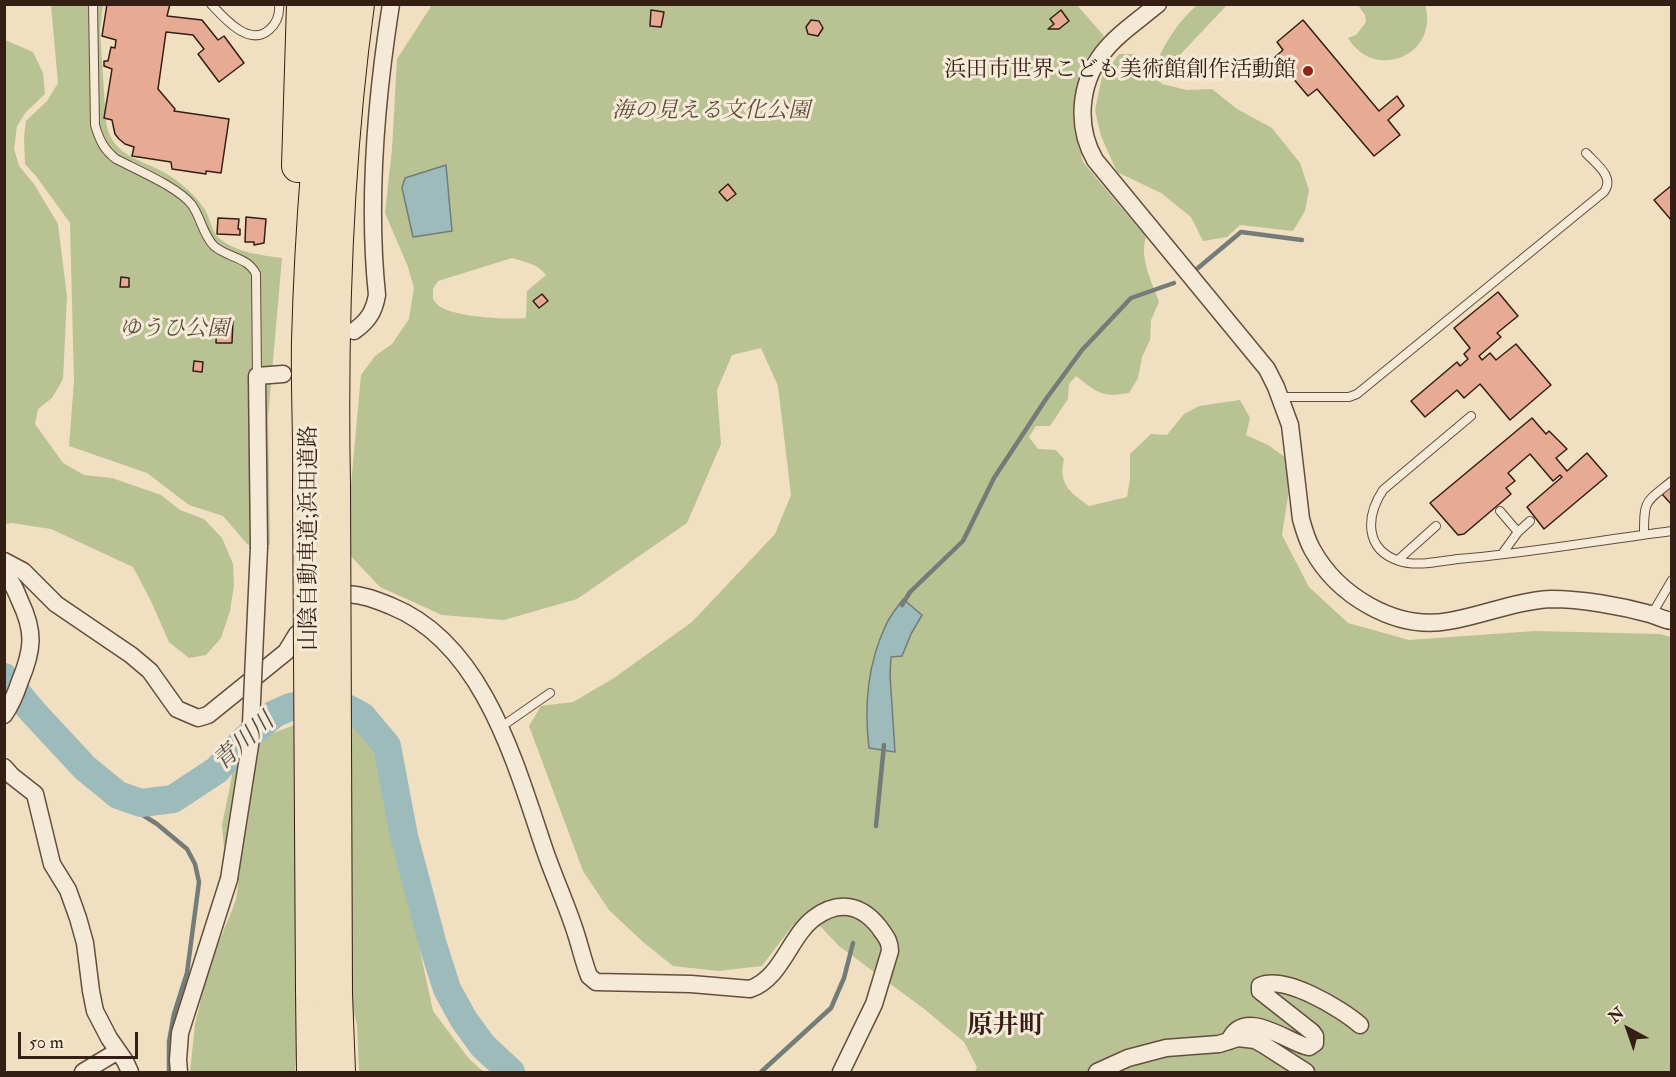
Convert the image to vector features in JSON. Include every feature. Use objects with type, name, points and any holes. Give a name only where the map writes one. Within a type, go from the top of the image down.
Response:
[{"type":"highway","points":[[303,4],[296,232],[300,333],[318,479]]},
{"type":"highway","name":"山陰自動車道;浜田道路","points":[[313,1072],[324,992],[318,479],[308,344],[316,173],[335,4]]},
{"type":"highway","name":"山陰自動車道;浜田道路","points":[[318,479],[333,412],[340,178],[358,4]]},
{"type":"highway","points":[[349,86],[374,4]]},
{"type":"highway","name":"山陰自動車道;浜田道路","points":[[324,992],[339,1072]]},
{"type":"street","points":[[354,331],[366,322],[374,309],[377,295],[373,189],[381,69],[391,4]]},
{"type":"street","points":[[1158,4],[1114,41],[1096,63],[1085,91],[1082,109],[1086,141],[1095,160],[1261,360],[1280,397],[1290,425],[1301,519],[1308,542],[1331,575],[1362,602],[1398,617],[1428,622],[1449,621],[1515,603],[1555,599],[1574,600],[1652,614],[1671,621]]},
{"type":"street","points":[[179,1072],[180,1033],[229,879],[250,745],[259,548],[257,376],[283,374]]},
{"type":"street","points":[[4,561],[23,571],[56,604],[150,670],[177,709],[188,716],[198,718],[208,715],[221,706],[286,652],[297,634],[348,594],[364,595],[398,609],[425,624],[468,671],[501,726],[519,770],[588,976],[596,982],[691,984],[750,989],[757,986],[778,967],[813,919],[828,910],[842,907],[856,908],[872,918],[890,942],[890,951],[874,1004],[841,1072]]},
{"type":"street","points":[[4,572],[11,580],[27,616],[32,635],[29,659],[8,710]]},
{"type":"street","points":[[4,767],[35,794],[52,864],[68,890],[78,918],[89,968],[90,991],[95,1011],[130,1072]]},
{"type":"street","points":[[1229,1041],[1235,1031],[1241,1027],[1255,1025],[1305,1046],[1309,1047],[1315,1043],[1315,1036],[1312,1032],[1260,991],[1260,986],[1265,984],[1287,987],[1319,999],[1346,1013],[1360,1025]]},
{"type":"street","points":[[1097,1072],[1128,1058],[1166,1048],[1219,1044],[1238,1038],[1255,1040],[1306,1072]]},
{"type":"street","points":[[83,1072],[118,1051]]},
{"type":"lane","points":[[93,4],[95,125],[98,136],[109,154],[116,159],[183,195],[202,222],[212,244],[222,252],[245,261],[253,267],[256,274],[257,376]]},
{"type":"lane","points":[[211,4],[243,32],[254,36],[262,35],[272,28],[278,19],[279,4]]},
{"type":"lane","points":[[1280,397],[1349,397],[1357,394],[1604,192],[1608,178],[1586,153]]},
{"type":"lane","points":[[1472,416],[1383,490],[1377,499],[1370,518],[1374,538],[1387,555],[1398,560],[1416,563],[1671,531]]},
{"type":"lane","points":[[1644,534],[1644,510],[1647,502],[1671,481]]},
{"type":"lane","points":[[1500,511],[1518,532]]},
{"type":"lane","points":[[1502,554],[1518,532],[1530,521]]},
{"type":"lane","points":[[1398,560],[1436,526]]},
{"type":"lane","points":[[1652,614],[1671,580]]},
{"type":"lane","points":[[501,726],[550,693]]},
{"type":"green space","name":"ゆうひ公園","points":[[51,5],[103,5],[100,30],[106,122],[115,144],[132,157],[173,178],[190,191],[206,211],[214,232],[227,244],[257,254],[282,258],[268,418],[270,545],[248,545],[223,516],[189,505],[147,473],[69,446],[74,381],[70,223],[25,164],[26,121],[47,101],[58,83]]},
{"type":"green space","name":"海の見える文化公園","points":[[432,5],[1077,5],[1104,36],[1087,58],[1089,59],[1079,88],[1076,136],[1083,162],[1146,237],[1145,262],[1159,302],[1151,320],[1150,340],[1142,357],[1138,378],[1129,393],[1106,394],[1089,386],[1076,376],[1069,384],[1068,399],[1050,426],[1036,426],[1029,437],[1038,449],[1056,450],[1064,459],[1064,482],[1071,492],[1089,506],[1127,497],[1130,454],[1151,434],[1167,435],[1184,414],[1199,406],[1240,400],[1250,418],[1246,435],[1268,445],[1286,458],[1290,483],[1282,535],[1309,587],[1348,623],[1409,640],[1535,631],[1660,634],[1671,637],[1671,1072],[975,1072],[977,1067],[964,1042],[923,1008],[839,946],[821,927],[793,925],[762,966],[718,971],[673,966],[609,910],[583,871],[529,726],[541,706],[573,702],[614,678],[692,622],[775,534],[791,495],[778,386],[761,348],[732,355],[717,390],[721,444],[687,523],[577,599],[504,620],[442,615],[380,587],[345,550],[361,375],[375,356],[392,344],[409,319],[414,288],[408,267],[385,213],[392,149],[397,59]],"holes":[[[512,258],[535,266],[546,275],[527,291],[526,318],[507,319],[456,313],[439,306],[433,299],[433,289],[438,281]]]},
{"type":"green space","points":[[1197,5],[1227,5],[1176,59],[1162,64],[1160,55],[1168,40]]},
{"type":"green space","points":[[1358,5],[1425,5],[1427,22],[1423,37],[1414,49],[1402,57],[1388,60],[1374,59],[1360,52],[1348,38],[1356,35],[1366,22],[1365,15]]},
{"type":"green space","points":[[5,40],[33,52],[43,73],[45,94],[26,112],[17,126],[14,149],[19,166],[34,184],[58,224],[67,297],[63,379],[52,398],[38,409],[35,424],[63,463],[84,475],[112,478],[161,495],[180,510],[204,519],[222,538],[233,564],[234,585],[230,611],[221,638],[206,655],[189,658],[169,642],[133,567],[51,529],[5,524]]},
{"type":"green space","points":[[1119,54],[1134,54],[1162,84],[1187,90],[1212,89],[1237,109],[1272,128],[1300,163],[1309,190],[1305,211],[1293,231],[1240,225],[1227,237],[1203,241],[1191,217],[1161,193],[1117,172],[1101,136],[1095,110],[1102,77]]},
{"type":"green space","points":[[323,714],[346,717],[380,748],[384,783],[433,1011],[469,1059],[484,1072],[359,1072],[357,1025],[349,992],[300,998],[295,1072],[190,1072],[195,1024],[209,967],[236,900],[240,870],[224,848],[222,825],[233,771],[263,737]]},
{"type":"water","points":[[446,165],[452,231],[413,237],[402,188],[405,178]]},
{"type":"water","points":[[903,599],[922,615],[902,656],[891,657],[895,752],[869,748],[867,701],[871,671],[879,641]]},
{"type":"building","points":[[107,4],[170,4],[167,16],[202,20],[218,40],[224,36],[244,63],[219,82],[198,54],[204,49],[193,35],[166,32],[158,89],[175,109],[174,111],[229,119],[221,173],[206,171],[206,174],[172,169],[171,162],[132,156],[134,147],[119,139],[115,134],[112,120],[104,118],[112,69],[104,66],[104,61],[108,61],[111,47],[115,48],[116,40],[102,36]]},
{"type":"building","points":[[651,10],[664,12],[661,27],[650,26]]},
{"type":"building","points":[[1061,10],[1069,21],[1059,29],[1048,29],[1054,24],[1050,19]]},
{"type":"building","points":[[811,20],[819,21],[823,28],[818,36],[808,34],[806,27]]},
{"type":"building","points":[[1303,20],[1379,111],[1397,96],[1404,106],[1388,120],[1400,135],[1374,156],[1317,89],[1308,96],[1275,57],[1283,50],[1277,42]]},
{"type":"building","points":[[728,184],[736,194],[727,201],[719,192]]},
{"type":"building","points":[[1672,185],[1672,221],[1654,200]]},
{"type":"building","points":[[246,217],[266,219],[264,243],[254,245],[254,242],[245,242]]},
{"type":"building","points":[[218,218],[239,219],[240,235],[217,234]]},
{"type":"building","points":[[121,277],[129,278],[129,287],[120,287]]},
{"type":"building","points":[[1498,292],[1518,316],[1497,333],[1501,337],[1479,356],[1482,360],[1490,353],[1496,360],[1516,344],[1551,385],[1510,420],[1480,384],[1464,398],[1457,390],[1425,417],[1411,401],[1457,362],[1460,366],[1468,359],[1464,354],[1470,348],[1454,328]]},
{"type":"building","points":[[542,294],[548,301],[539,308],[533,301]]},
{"type":"building","points":[[217,319],[233,319],[232,343],[216,343]]},
{"type":"building","points":[[194,361],[203,362],[202,372],[193,371]]},
{"type":"building","points":[[1532,418],[1546,434],[1549,431],[1567,449],[1556,458],[1567,471],[1587,453],[1607,476],[1544,529],[1527,507],[1562,477],[1560,475],[1553,481],[1530,454],[1508,473],[1515,481],[1506,488],[1511,494],[1464,534],[1458,535],[1430,503]]},
{"type":"building","points":[[1672,486],[1672,504],[1671,504],[1662,494]]},
{"type":"waterway","points":[[1198,268],[1241,232],[1302,240]]},
{"type":"waterway","points":[[902,605],[910,592],[963,541],[994,478],[1046,399],[1082,350],[1131,298],[1174,283]]},
{"type":"waterway","name":"青川川","points":[[4,677],[85,768],[118,795],[141,803],[173,799],[217,770],[243,741],[274,714],[290,707],[322,701],[349,709],[362,716],[387,746],[404,836],[447,989],[464,1020],[483,1046],[511,1072]]},
{"type":"waterway","points":[[876,826],[884,745]]},
{"type":"waterway","points":[[118,795],[127,805],[157,824],[187,849],[195,864],[199,882],[187,973],[174,1014],[169,1042],[169,1072]]},
{"type":"waterway","points":[[761,1072],[831,1008],[844,978],[853,943]]},
{"type":"place","name":"浜田市世界こども美術館創作活動館","points":[[1308,71]]},
{"type":"district","name":"原井町","points":[[1006,1027]]}]
